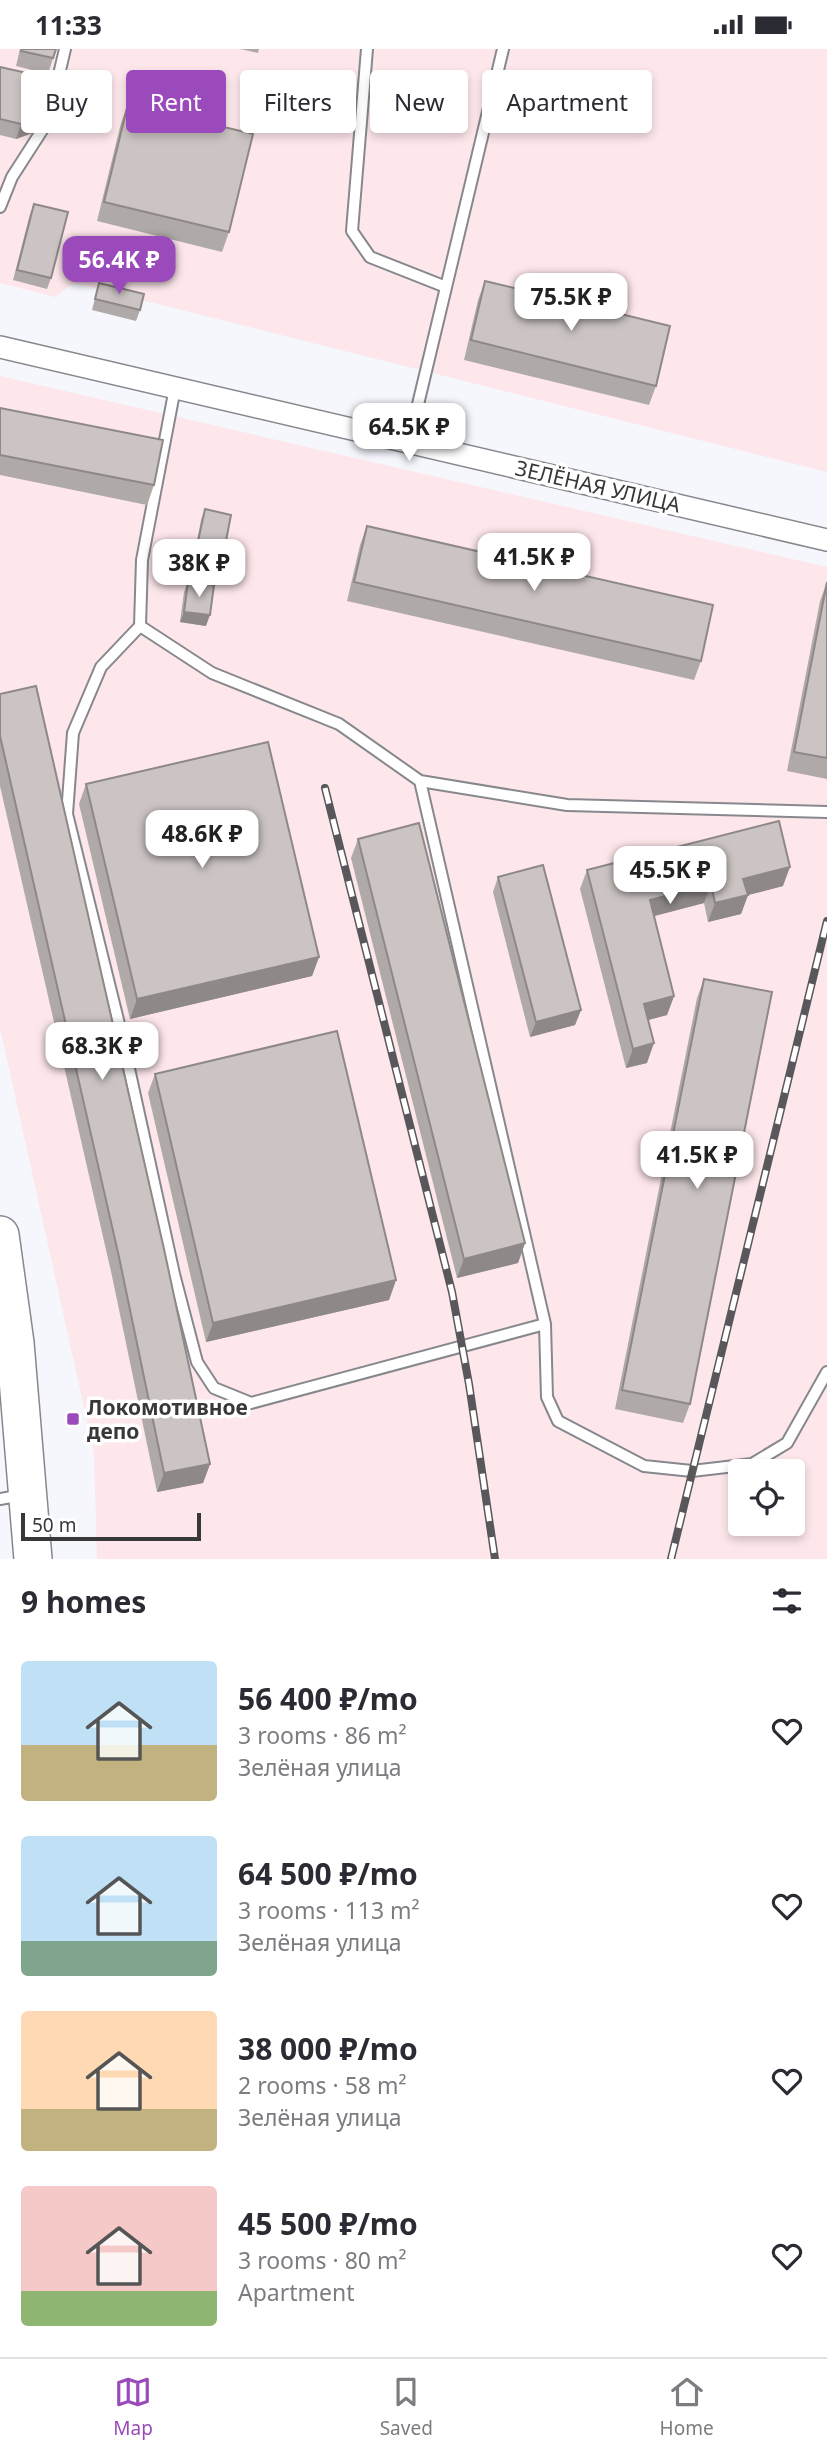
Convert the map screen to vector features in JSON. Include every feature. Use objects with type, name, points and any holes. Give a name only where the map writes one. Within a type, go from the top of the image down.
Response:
[{"type":"highway","points":[[0,1235],[15,1343],[14,1497],[33,1559]]},
{"type":"street","name":"ЗЕЛЁНАЯ УЛИЦА","points":[[0,347],[827,540]]},
{"type":"lane","points":[[0,207],[12,177],[48,121],[65,49]]},
{"type":"lane","points":[[367,49],[352,231],[370,257],[446,288]]},
{"type":"lane","points":[[409,442],[503,49]]},
{"type":"lane","points":[[175,388],[142,561],[139,626],[101,667],[73,733],[67,814],[121,1032],[174,1274],[197,1362],[214,1388],[251,1403],[545,1324]]},
{"type":"lane","points":[[139,626],[212,673],[339,724],[420,781],[567,805],[827,812]]},
{"type":"lane","points":[[420,781],[545,1324],[547,1397],[558,1421],[644,1466],[692,1471],[752,1464],[787,1443],[827,1372]]},
{"type":"shaded area","points":[[0,49],[827,49],[827,472],[74,283],[55,297],[0,283]]},
{"type":"shaded area","points":[[0,376],[827,567],[827,1559],[97,1559],[94,1453],[0,1028]]},
{"type":"building","points":[[56,49],[53,58],[21,51]]},
{"type":"building","points":[[0,67],[21,72],[21,124],[0,119]]},
{"type":"building","points":[[126,112],[126,133],[226,133],[226,128],[253,134],[229,232],[104,202]]},
{"type":"building","points":[[34,204],[68,212],[51,278],[17,270]]},
{"type":"building","points":[[485,281],[670,326],[656,386],[471,340]]},
{"type":"building","points":[[99,283],[144,294],[140,310],[95,299]]},
{"type":"building","points":[[0,408],[163,440],[154,485],[0,455]]},
{"type":"building","points":[[205,509],[231,515],[224,551],[197,546]]},
{"type":"building","points":[[367,526],[713,605],[701,661],[354,582]]},
{"type":"building","points":[[188,582],[214,585],[210,615],[184,612]]},
{"type":"building","points":[[827,582],[827,758],[794,752]]},
{"type":"building","points":[[36,686],[210,1464],[164,1473],[119,1257],[0,736],[0,694]]},
{"type":"building","points":[[268,742],[319,957],[137,999],[86,784]]},
{"type":"building","points":[[779,821],[790,867],[743,879],[748,895],[715,903],[711,884],[650,900],[674,996],[644,1004],[654,1043],[633,1049],[587,870]]},
{"type":"building","points":[[419,823],[525,1243],[464,1259],[358,839]]},
{"type":"building","points":[[543,865],[581,1010],[536,1022],[498,877]]},
{"type":"building","points":[[704,979],[772,992],[690,1404],[622,1390]]},
{"type":"building","points":[[337,1031],[396,1280],[213,1323],[155,1074]]},
{"type":"railway","points":[[325,788],[452,1292],[469,1384],[495,1559]]},
{"type":"railway","points":[[671,1559],[827,921]]},
{"type":"place","name":"Локомотивное депо","points":[[73,1419]]}]
